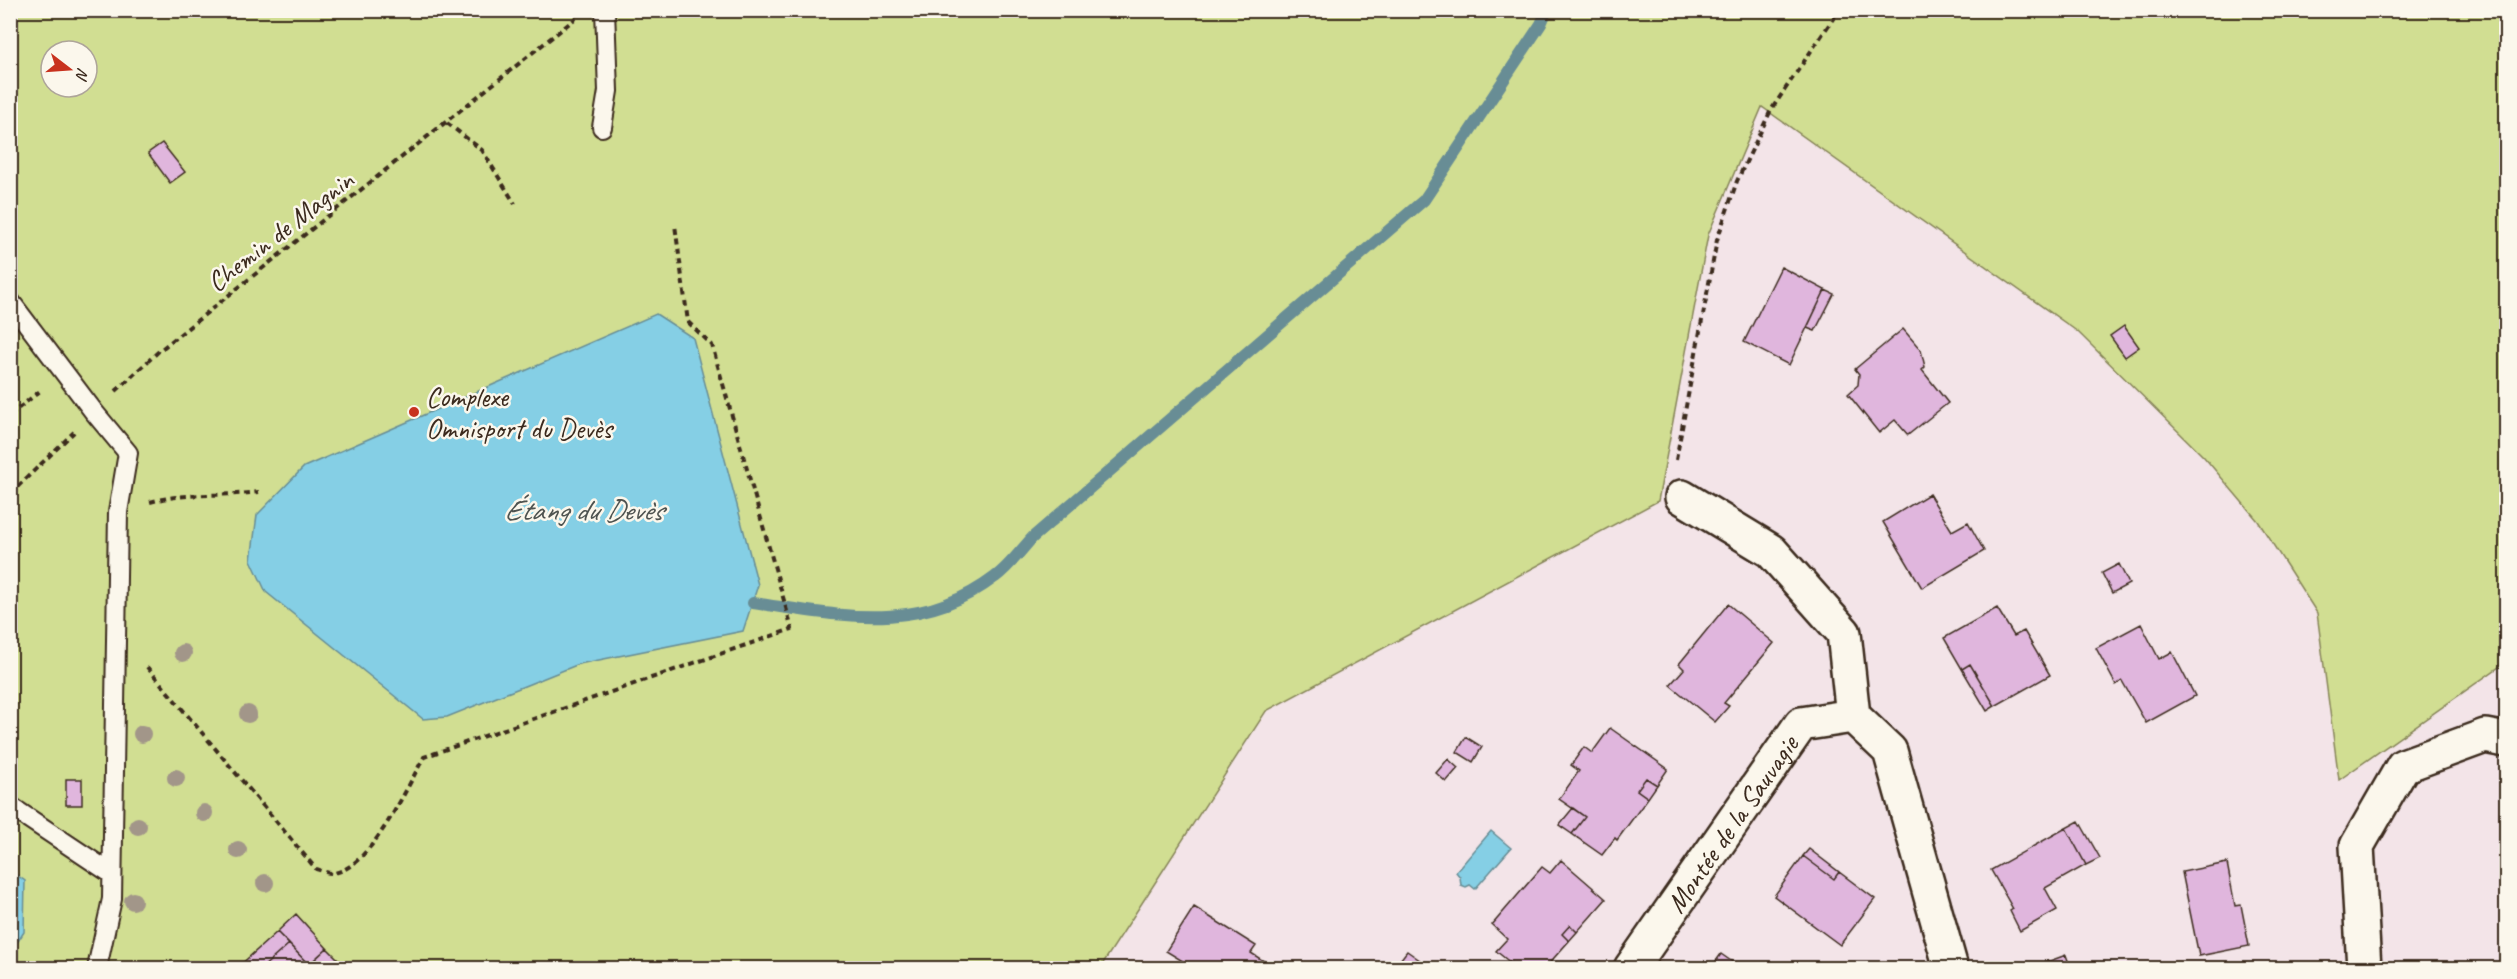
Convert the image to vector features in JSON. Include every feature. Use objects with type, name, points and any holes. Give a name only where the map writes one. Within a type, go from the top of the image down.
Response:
[{"type":"street","points":[[1682,497],[1770,551],[1844,633],[1853,716],[1890,751],[1951,969]]},
{"type":"street","name":"Montée de la Sauvagie","points":[[1631,969],[1801,724],[1853,716]]},
{"type":"street","points":[[2364,969],[2358,846],[2403,766],[2485,736],[2506,740]]},
{"type":"lane","points":[[602,127],[608,91],[605,10]]},
{"type":"lane","points":[[10,301],[128,453],[118,512],[112,899],[97,969]]},
{"type":"lane","points":[[10,806],[112,874]]},
{"type":"path","name":"Chemin de Magnin","points":[[10,494],[159,351],[447,123],[585,10]]},
{"type":"path","points":[[1682,497],[1674,469],[1717,240],[1737,181],[1771,110],[1839,10]]},
{"type":"path","points":[[447,123],[482,150],[515,204]]},
{"type":"path","points":[[117,652],[134,652],[316,869],[333,873],[352,866],[381,834],[424,757],[792,629],[712,345],[688,322],[675,225]]},
{"type":"path","points":[[10,415],[32,398]]},
{"type":"path","points":[[164,498],[259,492]]},
{"type":"green space","points":[[10,11],[2506,11],[2506,662],[2339,780],[2317,613],[2258,521],[2204,457],[2078,332],[1762,107],[1708,235],[1658,501],[1266,711],[1100,968],[11,968]]},
{"type":"water","name":"Étang du Devès","points":[[656,314],[693,338],[758,585],[743,631],[579,664],[447,717],[423,719],[266,592],[251,560],[257,515],[304,467]]},
{"type":"water","points":[[1491,831],[1511,848],[1475,889],[1470,885],[1466,887],[1461,885],[1460,877],[1456,872]]},
{"type":"water","points":[[11,871],[25,881],[24,932],[11,952]]},
{"type":"building","points":[[162,143],[185,172],[170,183],[148,153]]},
{"type":"building","points":[[1781,267],[1825,290],[1789,365],[1744,342]]},
{"type":"building","points":[[1825,290],[1834,294],[1815,331],[1807,328]]},
{"type":"building","points":[[2124,326],[2139,347],[2125,357],[2110,336]]},
{"type":"building","points":[[1903,329],[1921,350],[1925,367],[1922,370],[1948,403],[1908,435],[1895,420],[1879,433],[1848,394],[1858,385],[1859,374],[1855,369]]},
{"type":"building","points":[[1929,494],[1952,531],[1968,522],[1984,551],[1922,588],[1883,522]]},
{"type":"building","points":[[2119,564],[2129,584],[2112,593],[2102,573]]},
{"type":"building","points":[[1728,604],[1774,643],[1724,703],[1729,706],[1715,722],[1670,685],[1684,669],[1679,664]]},
{"type":"building","points":[[1997,608],[2014,636],[2024,631],[2050,675],[1995,706],[1970,664],[1962,669],[1944,638]]},
{"type":"building","points":[[2141,624],[2159,659],[2172,652],[2195,696],[2146,723],[2122,681],[2116,685],[2096,648]]},
{"type":"building","points":[[1970,664],[1995,706],[1987,711],[1962,669]]},
{"type":"building","points":[[1610,728],[1668,769],[1657,785],[1646,778],[1637,790],[1648,798],[1617,840],[1615,838],[1602,855],[1572,834],[1585,817],[1559,799],[1579,771],[1571,765],[1584,747],[1592,753]]},
{"type":"building","points":[[1466,737],[1482,747],[1473,762],[1457,752]]},
{"type":"building","points":[[1448,759],[1458,768],[1446,782],[1436,773]]},
{"type":"building","points":[[1646,778],[1657,785],[1648,798],[1637,790]]},
{"type":"building","points":[[66,779],[82,779],[82,805],[66,805]]},
{"type":"building","points":[[1573,808],[1585,817],[1572,834],[1559,825]]},
{"type":"building","points":[[2079,821],[2100,858],[2086,865],[2066,828]]},
{"type":"building","points":[[2066,828],[2086,865],[2045,888],[2057,910],[2020,931],[2010,911],[2013,909],[1991,870]]},
{"type":"building","points":[[1809,849],[1839,872],[1834,879],[1803,856]]},
{"type":"building","points":[[1803,856],[1834,879],[1839,872],[1875,899],[1840,945],[1774,896]]},
{"type":"building","points":[[1561,860],[1606,899],[1577,932],[1570,925],[1562,934],[1569,941],[1545,968],[1540,966],[1538,968],[1517,968],[1496,951],[1507,939],[1492,925],[1542,867],[1550,873]]},
{"type":"building","points":[[2227,863],[2235,906],[2241,905],[2249,946],[2199,956],[2182,872]]},
{"type":"building","points":[[1194,907],[1256,946],[1251,953],[1270,965],[1268,968],[1194,968],[1166,951]]},
{"type":"building","points":[[296,914],[327,948],[309,965],[277,932]]},
{"type":"building","points":[[1570,925],[1577,932],[1569,941],[1562,934]]},
{"type":"building","points":[[277,932],[289,944],[262,968],[237,968]]},
{"type":"building","points":[[289,944],[309,965],[305,968],[262,968]]},
{"type":"building","points":[[327,948],[339,960],[330,968],[305,968]]},
{"type":"building","points":[[1407,951],[1431,968],[1394,968]]},
{"type":"building","points":[[1721,954],[1741,968],[1711,968]]},
{"type":"building","points":[[2066,955],[2070,966],[2049,968],[2047,962]]},
{"type":"building","points":[[2047,962],[2049,968],[2031,968]]},
{"type":"waterway","points":[[753,603],[848,615],[908,614],[937,607],[966,595],[995,577],[1033,537],[1424,200],[1541,24],[1547,10]]},
{"type":"place","name":"Complexe Omnisport du Devès","points":[[414,412]]}]
